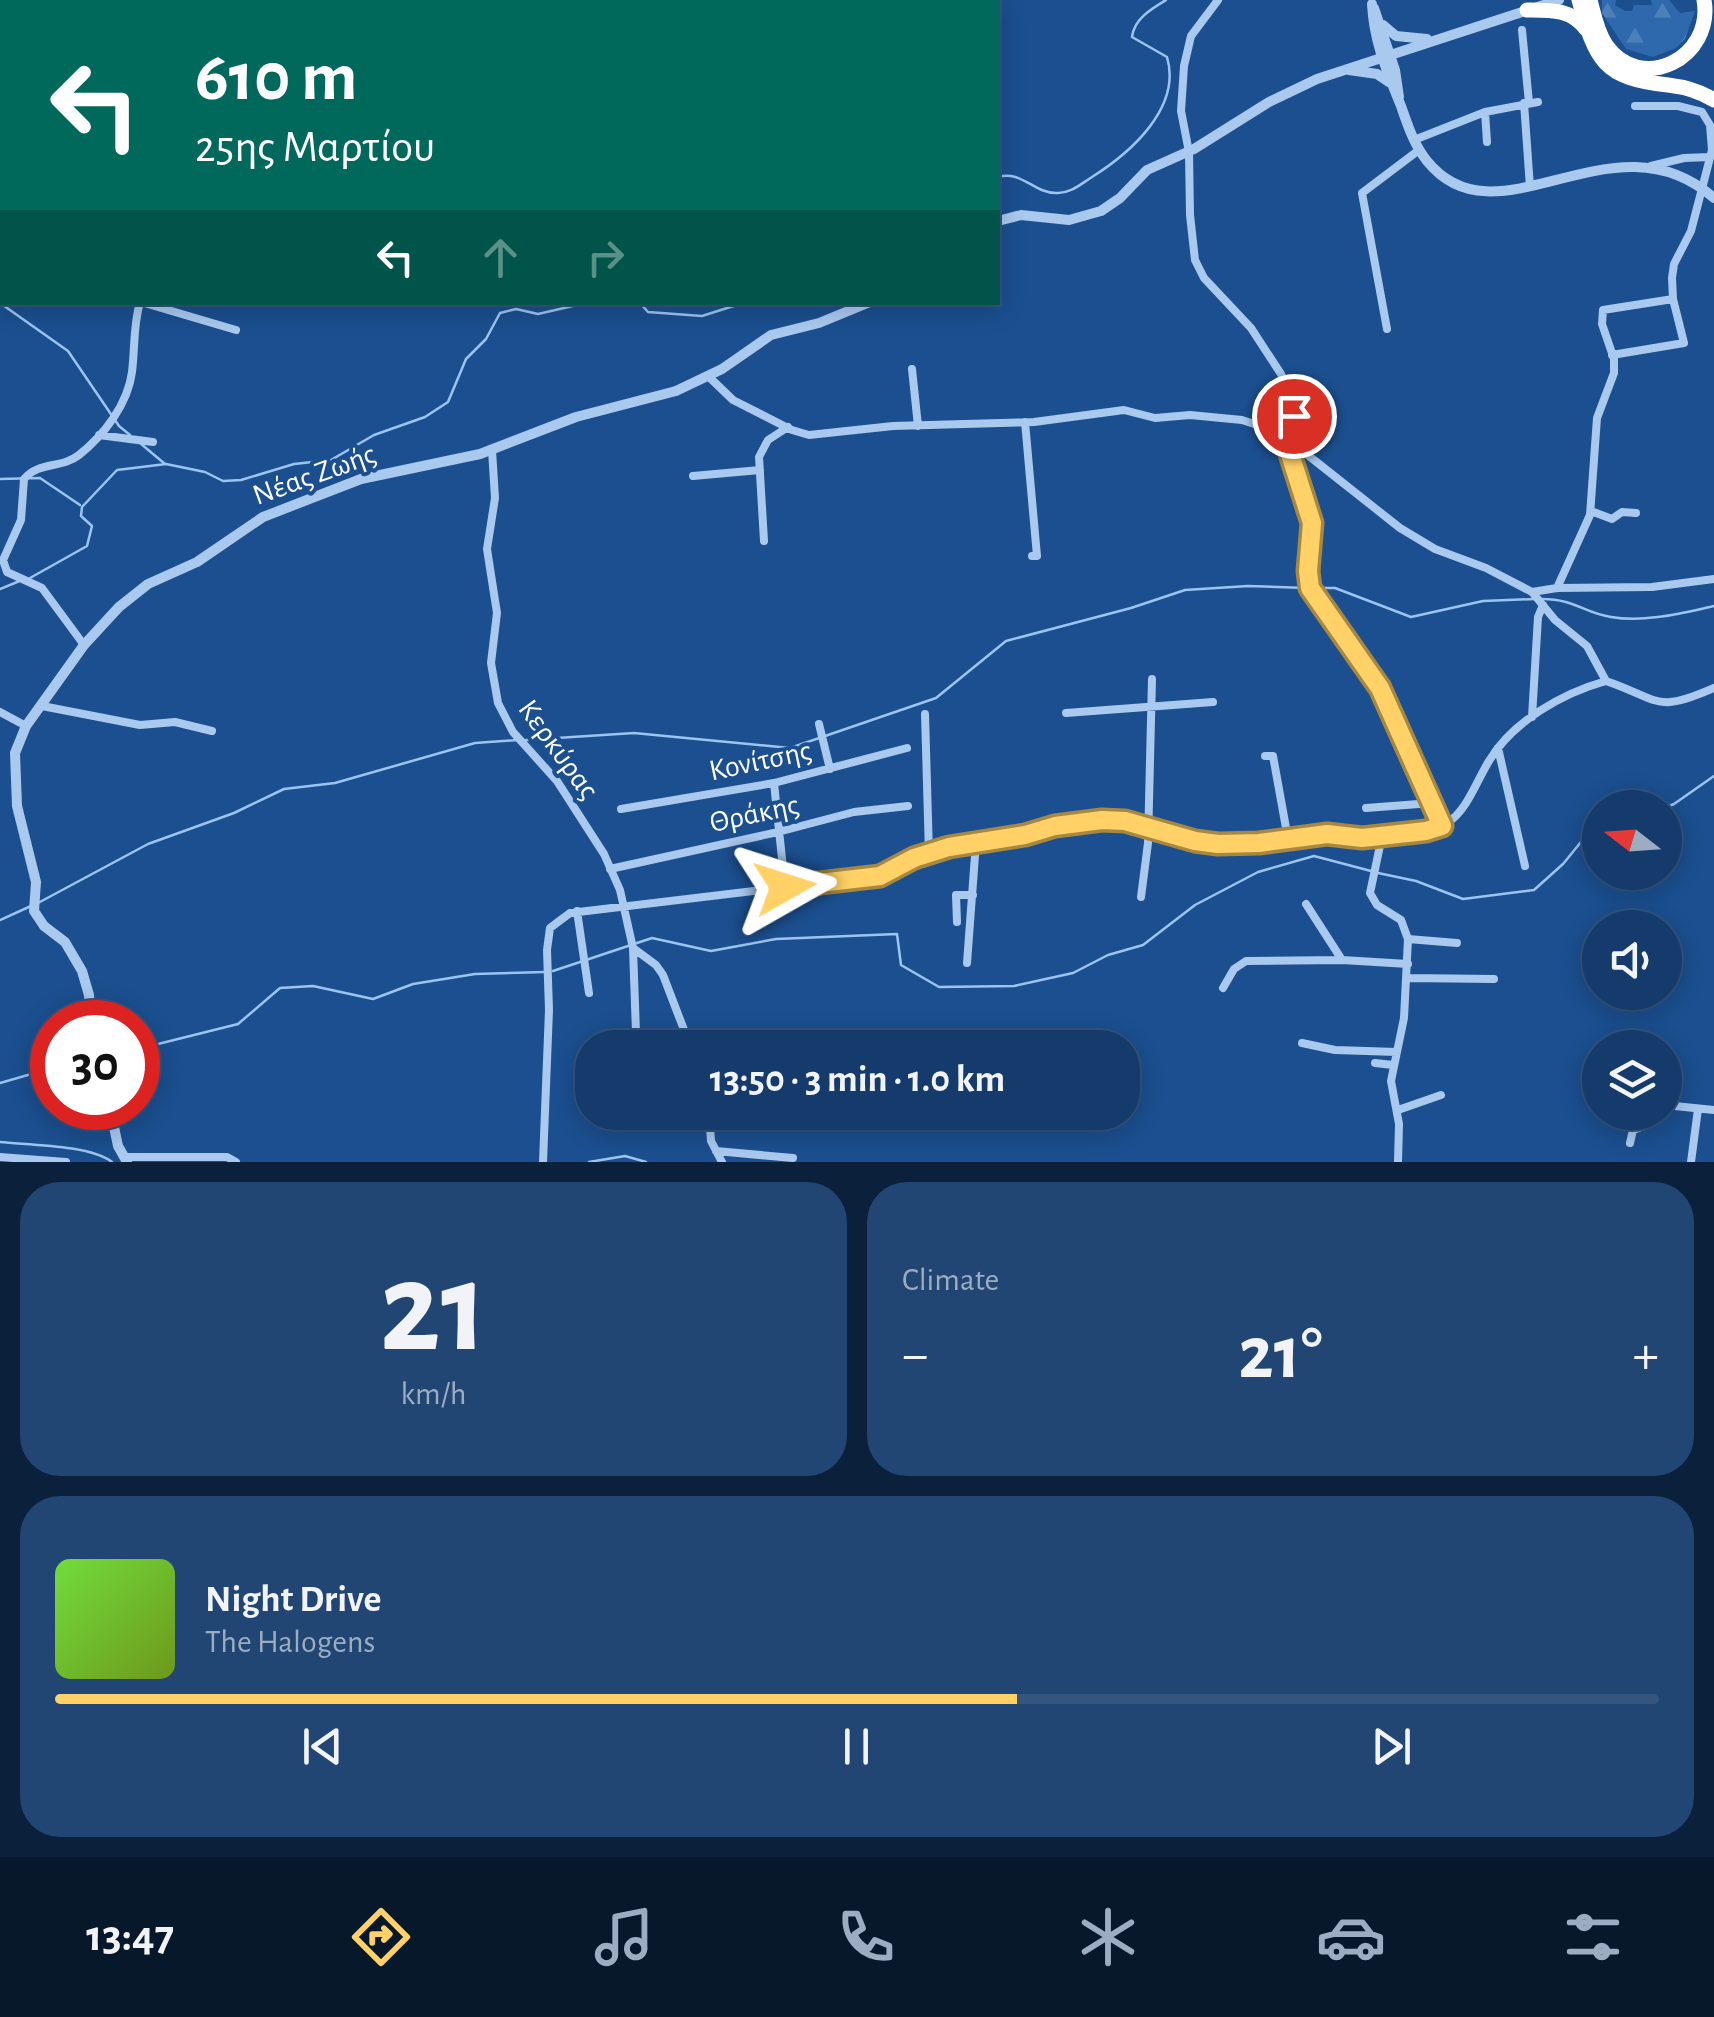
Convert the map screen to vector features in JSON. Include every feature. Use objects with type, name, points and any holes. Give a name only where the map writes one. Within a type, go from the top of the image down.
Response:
[{"type":"highway","points":[[1579,0],[1588,33]]},
{"type":"highway","points":[[1590,0],[1606,46],[1625,62],[1649,70],[1675,64],[1694,48],[1705,22],[1704,0]]},
{"type":"highway","points":[[1527,10],[1572,15],[1604,61],[1618,74],[1637,82],[1692,90],[1714,100]]},
{"type":"street","points":[[1218,0],[1191,36],[1184,66],[1181,111],[1198,268],[1251,328],[1281,374],[1294,407],[1292,464],[1312,523],[1310,588],[1380,688],[1442,826]]},
{"type":"street","points":[[1000,220],[1021,215],[1069,220],[1100,211],[1120,198],[1147,170],[1188,152],[1269,102],[1344,70],[1559,0]]},
{"type":"street","points":[[1372,2],[1381,21],[1389,82],[1400,103]]},
{"type":"street","points":[[1372,2],[1374,37],[1385,56],[1417,145],[1438,173],[1465,188],[1494,192],[1602,168],[1710,157]]},
{"type":"street","points":[[1381,21],[1396,36],[1432,40]]},
{"type":"street","points":[[1522,30],[1530,103],[1530,187]]},
{"type":"street","points":[[1344,70],[1377,74],[1389,82]]},
{"type":"street","points":[[1386,328],[1362,193],[1417,145],[1485,112],[1530,103]]},
{"type":"street","points":[[1612,354],[1682,345],[1684,341],[1673,299],[1674,264],[1691,231],[1712,136],[1702,112],[1659,104],[1635,106]]},
{"type":"street","points":[[1485,112],[1487,142]]},
{"type":"street","points":[[1651,166],[1678,174],[1714,198]]},
{"type":"street","points":[[1557,588],[1591,511],[1597,418],[1614,373],[1602,324],[1603,310],[1673,299]]},
{"type":"street","points":[[84,645],[45,592],[7,572],[3,563],[21,520],[24,479],[37,467],[69,462],[116,413],[128,388],[140,305]]},
{"type":"street","points":[[150,305],[236,330]]},
{"type":"street","name":"Νέας Ζωής","points":[[90,1000],[79,965],[65,942],[44,926],[34,911],[35,874],[15,796],[15,753],[26,726],[84,645],[140,589],[197,562],[258,520],[360,479],[492,450],[576,417],[664,394],[708,376],[771,334],[819,323],[863,305]]},
{"type":"street","points":[[912,369],[918,426]]},
{"type":"street","points":[[708,376],[733,400],[800,433],[820,435],[1025,422],[1124,410],[1155,418],[1190,415],[1242,420],[1290,439],[1400,528],[1435,549],[1486,568],[1532,592],[1561,626],[1587,646],[1606,681]]},
{"type":"street","points":[[1025,422],[1037,556],[1032,556]]},
{"type":"street","points":[[764,541],[762,448],[788,427]]},
{"type":"street","points":[[98,435],[153,442]]},
{"type":"street","name":"Κερκύρας","points":[[492,450],[494,498],[488,549],[497,613],[491,663],[498,703],[514,732],[557,781],[584,820],[610,869],[633,948],[636,1030]]},
{"type":"street","points":[[693,476],[760,470]]},
{"type":"street","points":[[1591,511],[1612,518],[1622,512],[1636,514]]},
{"type":"street","points":[[1532,592],[1714,580]]},
{"type":"street","points":[[1532,717],[1538,617],[1543,605]]},
{"type":"street","points":[[1141,897],[1148,827],[1152,679]]},
{"type":"street","points":[[543,1162],[548,937],[558,920],[577,911],[880,876],[928,854],[1102,820],[1125,821],[1206,843],[1259,843],[1327,834],[1382,836],[1442,826],[1459,812],[1498,748],[1532,717],[1582,689],[1606,681],[1665,704],[1682,702],[1714,688]]},
{"type":"street","points":[[1066,713],[1213,702]]},
{"type":"street","points":[[42,706],[140,726],[176,722],[212,731]]},
{"type":"street","points":[[0,712],[26,726]]},
{"type":"street","points":[[925,714],[928,854]]},
{"type":"street","points":[[819,724],[830,769]]},
{"type":"street","name":"Κονίτσης","points":[[621,809],[774,783],[907,748]]},
{"type":"street","points":[[1498,748],[1525,866]]},
{"type":"street","points":[[1265,756],[1273,756],[1288,840]]},
{"type":"street","points":[[774,783],[785,887]]},
{"type":"street","points":[[1366,808],[1432,803]]},
{"type":"street","name":"Θράκης","points":[[610,869],[854,812],[908,806]]},
{"type":"street","points":[[1284,808],[1296,807]]},
{"type":"street","points":[[1382,836],[1370,893],[1378,905],[1402,920],[1408,939],[1408,978],[1391,1082],[1398,1110],[1398,1162]]},
{"type":"street","points":[[968,963],[976,842]]},
{"type":"street","points":[[957,922],[956,895],[973,895]]},
{"type":"street","points":[[1306,904],[1342,960]]},
{"type":"street","points":[[577,911],[589,994]]},
{"type":"street","points":[[1408,939],[1457,942]]},
{"type":"street","points":[[633,948],[664,976],[684,1030]]},
{"type":"street","points":[[1223,988],[1234,969],[1246,961],[1408,964]]},
{"type":"street","points":[[1408,978],[1494,979]]},
{"type":"street","points":[[1302,1043],[1335,1050],[1396,1052]]},
{"type":"street","points":[[1376,1063],[1393,1065]]},
{"type":"street","points":[[1398,1110],[1442,1095]]},
{"type":"street","points":[[1682,1107],[1713,1110]]},
{"type":"street","points":[[1691,1162],[1698,1109]]},
{"type":"street","points":[[1695,1128],[1713,1110]]},
{"type":"street","points":[[115,1130],[126,1160],[227,1157],[236,1162]]},
{"type":"street","points":[[710,1130],[722,1162]]},
{"type":"street","points":[[1630,1143],[1633,1130]]},
{"type":"street","points":[[716,1151],[793,1158]]},
{"type":"street","points":[[0,1156],[66,1162]]},
{"type":"green space","points":[[1602,0],[1616,0],[1615,5],[1625,11],[1632,11],[1634,5],[1652,5],[1651,0],[1669,0],[1680,13],[1695,11],[1685,39],[1676,48],[1653,57],[1626,49],[1602,13]]},
{"type":"waterway","points":[[1000,177],[1014,177],[1048,192],[1066,192],[1107,167],[1136,142],[1160,111],[1170,76],[1167,57],[1132,37],[1133,31],[1149,11],[1166,0]]},
{"type":"waterway","points":[[3,305],[68,351],[119,426],[130,435]]},
{"type":"waterway","points":[[30,578],[87,546],[92,526],[81,516],[82,507],[117,470],[166,464],[205,472],[223,481],[241,480],[294,464],[331,460],[374,435],[425,417],[448,402],[466,359],[486,339],[500,313],[516,309],[538,314],[577,305]]},
{"type":"waterway","points":[[642,305],[648,312],[702,316],[737,305]]},
{"type":"waterway","points":[[140,443],[165,464]]},
{"type":"waterway","points":[[0,479],[40,478],[80,505]]},
{"type":"waterway","points":[[0,589],[22,580]]},
{"type":"waterway","points":[[526,740],[634,733],[790,748],[936,698],[1006,641],[1185,590],[1306,588]]},
{"type":"waterway","points":[[1314,588],[1335,588],[1411,617],[1483,601],[1534,599]]},
{"type":"waterway","points":[[1542,599],[1563,601],[1624,619],[1714,606]]},
{"type":"waterway","points":[[38,903],[148,844],[234,813],[284,789],[335,783],[475,743],[518,740]]},
{"type":"waterway","points":[[1682,798],[1714,776]]},
{"type":"waterway","points":[[1378,873],[1416,881],[1463,899],[1534,890],[1582,841]]},
{"type":"waterway","points":[[553,971],[652,938],[711,951],[776,939],[897,934],[901,965],[939,987],[1014,986],[1073,973],[1108,955],[1143,945],[1195,905],[1258,872],[1314,856],[1371,871]]},
{"type":"waterway","points":[[0,920],[31,906]]},
{"type":"waterway","points":[[160,1044],[238,1024],[280,988],[313,986],[373,999],[413,984],[475,974],[545,972]]},
{"type":"waterway","points":[[0,1083],[30,1074]]},
{"type":"waterway","points":[[0,1142],[75,1149],[112,1162]]},
{"type":"waterway","points":[[589,1162],[625,1156],[646,1162]]},
{"type":"route","points":[[785,887],[880,876],[914,858],[949,847],[1102,820],[1125,821],[1218,844],[1327,834],[1362,838],[1442,826],[1386,698],[1310,588],[1312,523],[1290,454],[1294,416]]}]
